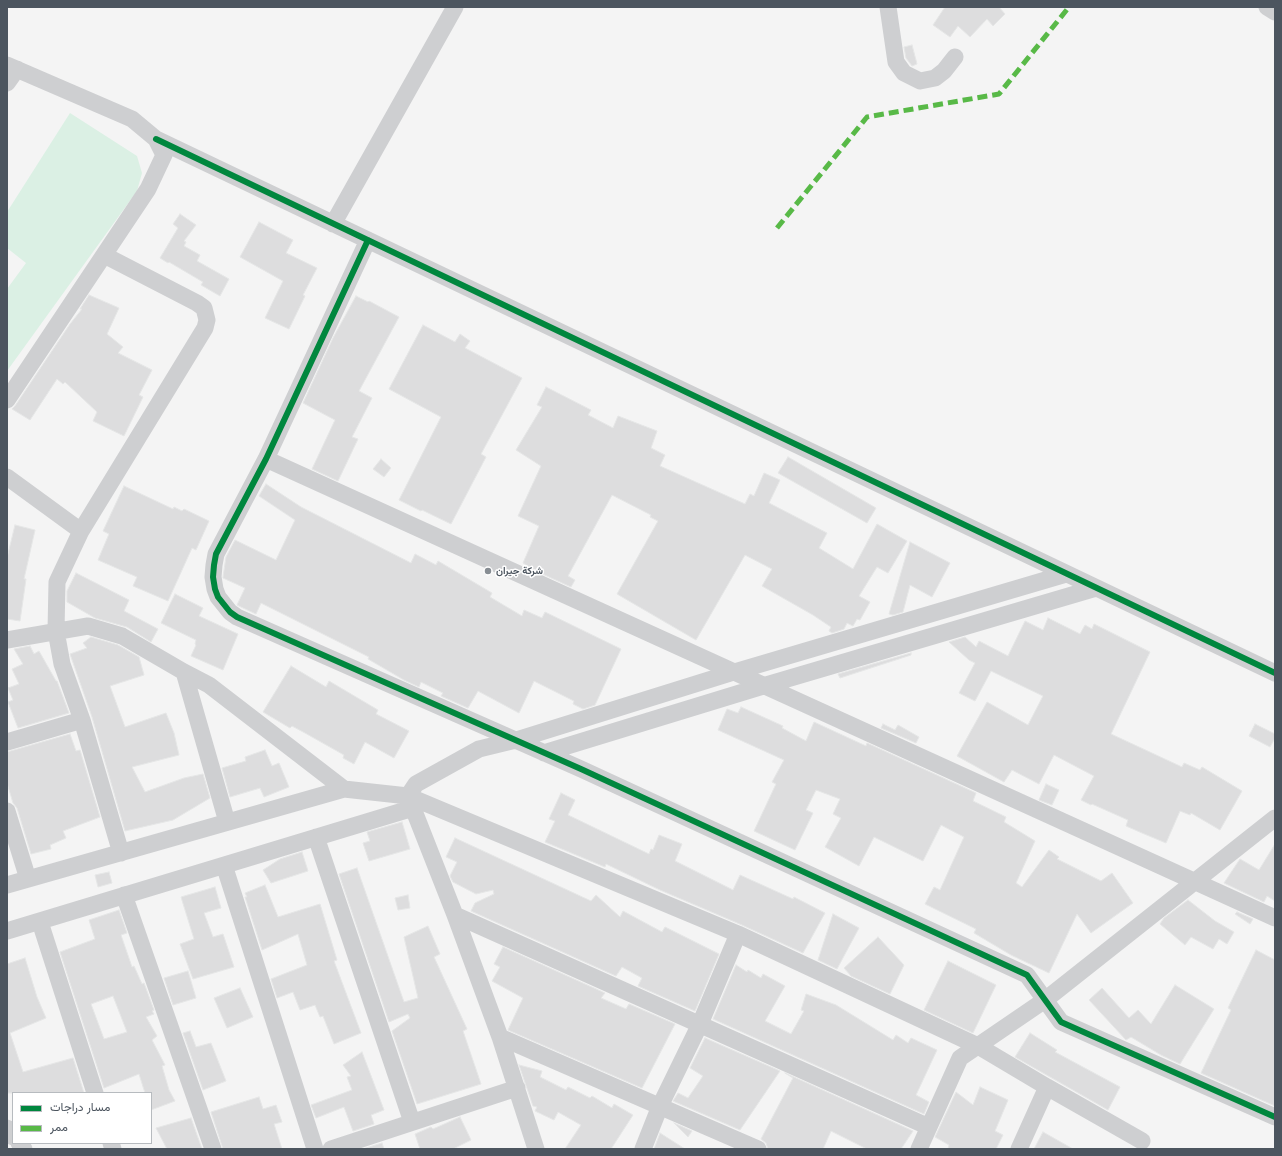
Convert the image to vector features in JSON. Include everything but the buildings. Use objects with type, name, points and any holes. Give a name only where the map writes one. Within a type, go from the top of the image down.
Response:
[{"type":"street","points":[[334,224],[455,7]]},
{"type":"street","points":[[888,7],[896,62],[904,73],[920,81],[935,78],[956,58]]},
{"type":"street","points":[[1267,7],[1275,12]]},
{"type":"street","points":[[7,83],[12,67],[132,119],[156,139],[1275,673]]},
{"type":"street","points":[[7,400],[148,189],[164,155],[156,139]]},
{"type":"street","points":[[368,240],[266,459],[216,554],[213,577],[218,597],[223,605],[238,617],[516,740],[1028,975],[1061,1022],[1275,1117]]},
{"type":"street","points":[[104,255],[197,303],[206,312],[207,320],[205,328],[81,531],[57,582],[56,630],[62,664],[82,720],[121,853]]},
{"type":"street","points":[[266,459],[1275,918]]},
{"type":"street","points":[[7,477],[81,531]]},
{"type":"street","points":[[538,1147],[516,1088],[500,1037],[455,915],[410,802],[416,784],[479,749],[516,740],[740,675],[866,633],[1066,574]]},
{"type":"street","points":[[544,753],[732,695],[1096,588]]},
{"type":"street","points":[[7,640],[56,630],[88,626],[122,636],[209,686],[344,789],[410,802],[738,934],[978,1046],[1142,1141]]},
{"type":"street","points":[[860,657],[866,633]]},
{"type":"street","points":[[184,672],[227,822]]},
{"type":"street","points":[[732,695],[740,675]]},
{"type":"street","points":[[7,742],[82,720]]},
{"type":"street","points":[[7,885],[344,789]]},
{"type":"street","points":[[7,931],[316,837],[410,802]]},
{"type":"street","points":[[7,811],[28,879]]},
{"type":"street","points":[[920,1149],[960,1058],[1045,1000],[1275,818]]},
{"type":"street","points":[[316,837],[412,1122]]},
{"type":"street","points":[[224,865],[315,1149]]},
{"type":"street","points":[[124,895],[213,1149]]},
{"type":"street","points":[[455,915],[929,1128]]},
{"type":"street","points":[[40,922],[95,1092]]},
{"type":"street","points":[[643,1149],[660,1106],[700,1024],[738,934]]},
{"type":"street","points":[[500,1037],[758,1149]]},
{"type":"street","points":[[1019,1149],[1047,1087]]},
{"type":"street","points":[[331,1149],[516,1088]]},
{"type":"green space","points":[[70,113],[137,156],[142,173],[137,191],[7,371],[7,289],[26,263],[7,248],[7,212]]},
{"type":"marked path","points":[[777,228],[867,117],[999,94],[1069,7]]},
{"type":"cycle path","points":[[156,139],[1275,673]]},
{"type":"cycle path","points":[[368,240],[266,459],[216,554],[213,577],[215,589],[218,597],[230,612],[237,617],[581,769],[1027,975],[1061,1022],[1275,1117]]},
{"type":"place","name":"شركة جيران","points":[[488,571]]}]
